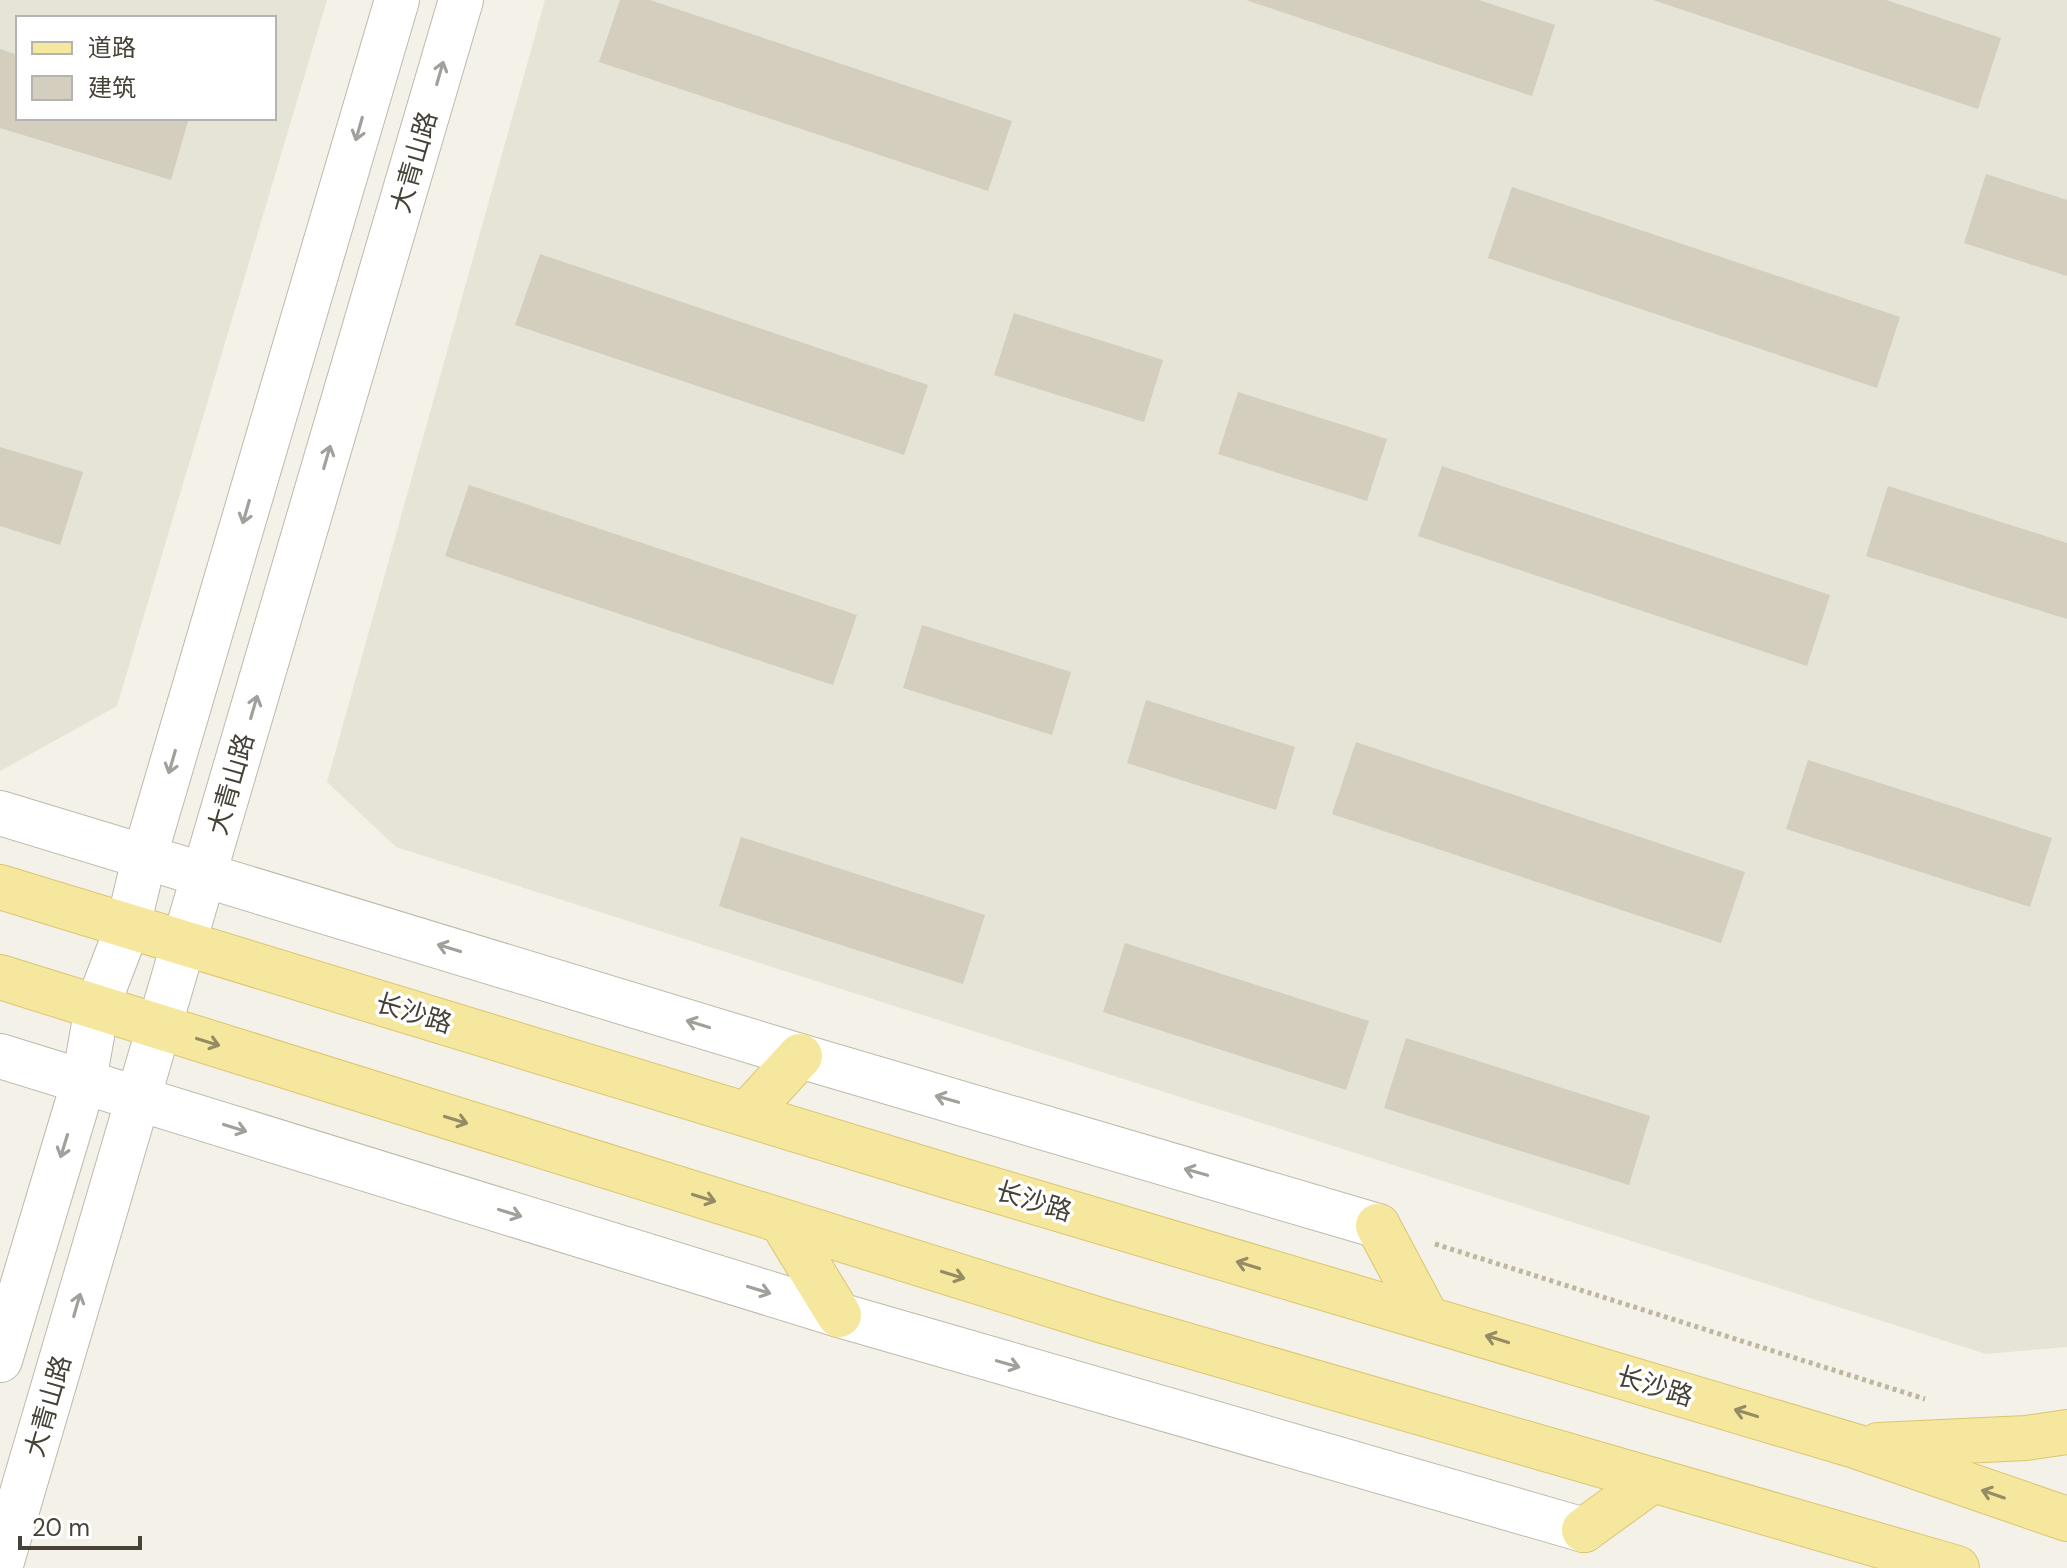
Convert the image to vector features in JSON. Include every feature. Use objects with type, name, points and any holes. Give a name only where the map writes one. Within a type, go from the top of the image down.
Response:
[{"type":"main road","name":"长沙路","points":[[0,887],[1855,1446],[2067,1519]]},
{"type":"main road","points":[[0,977],[1103,1321],[1957,1568]]},
{"type":"main road","points":[[747,1114],[800,1056]]},
{"type":"main road","points":[[782,1222],[839,1315]]},
{"type":"main road","points":[[1378,1226],[1427,1318]]},
{"type":"main road","points":[[1855,1446],[2026,1438],[2067,1432]]},
{"type":"main road","points":[[1584,1530],[1653,1480]]},
{"type":"main road","points":[[1850,1537],[1896,1568]]},
{"type":"street","points":[[0,1360],[84,1081],[97,1007],[128,926],[145,855],[397,0]]},
{"type":"street","name":"大青山路","points":[[0,1568],[461,0]]},
{"type":"street","points":[[0,813],[800,1056],[1378,1226]]},
{"type":"street","points":[[0,1056],[839,1315],[1584,1530]]},
{"type":"path","points":[[1378,1226],[1934,1402]]},
{"type":"shaded area","points":[[0,0],[327,0],[117,706],[0,771]]},
{"type":"shaded area","points":[[545,0],[2067,0],[2067,1347],[1986,1354],[396,847],[327,782]]},
{"type":"building","points":[[620,0],[650,0],[1012,121],[988,191],[599,62]]},
{"type":"building","points":[[1246,0],[1479,0],[1555,25],[1532,96]]},
{"type":"building","points":[[1653,0],[1886,0],[2001,38],[1978,109]]},
{"type":"building","points":[[0,49],[16,54],[16,120],[188,120],[171,180],[0,128]]},
{"type":"building","points":[[1986,174],[2067,200],[2067,276],[1964,243]]},
{"type":"building","points":[[1512,187],[1900,317],[1877,388],[1488,258]]},
{"type":"building","points":[[540,254],[928,385],[904,455],[515,325]]},
{"type":"building","points":[[1014,313],[1163,360],[1144,422],[994,375]]},
{"type":"building","points":[[1238,392],[1387,439],[1367,501],[1218,454]]},
{"type":"building","points":[[0,447],[83,472],[60,545],[0,526]]},
{"type":"building","points":[[1442,466],[1830,595],[1807,666],[1418,536]]},
{"type":"building","points":[[469,485],[857,615],[833,685],[445,556]]},
{"type":"building","points":[[1888,486],[2067,543],[2067,619],[1866,556]]},
{"type":"building","points":[[922,625],[1071,672],[1052,735],[903,688]]},
{"type":"building","points":[[1146,700],[1295,747],[1276,810],[1127,763]]},
{"type":"building","points":[[1356,742],[1745,872],[1721,943],[1332,814]]},
{"type":"building","points":[[1808,760],[2052,838],[2030,907],[1786,829]]},
{"type":"building","points":[[741,837],[985,915],[963,984],[719,906]]},
{"type":"building","points":[[1125,943],[1369,1021],[1346,1090],[1103,1012]]},
{"type":"building","points":[[1406,1038],[1650,1116],[1629,1185],[1384,1108]]}]
